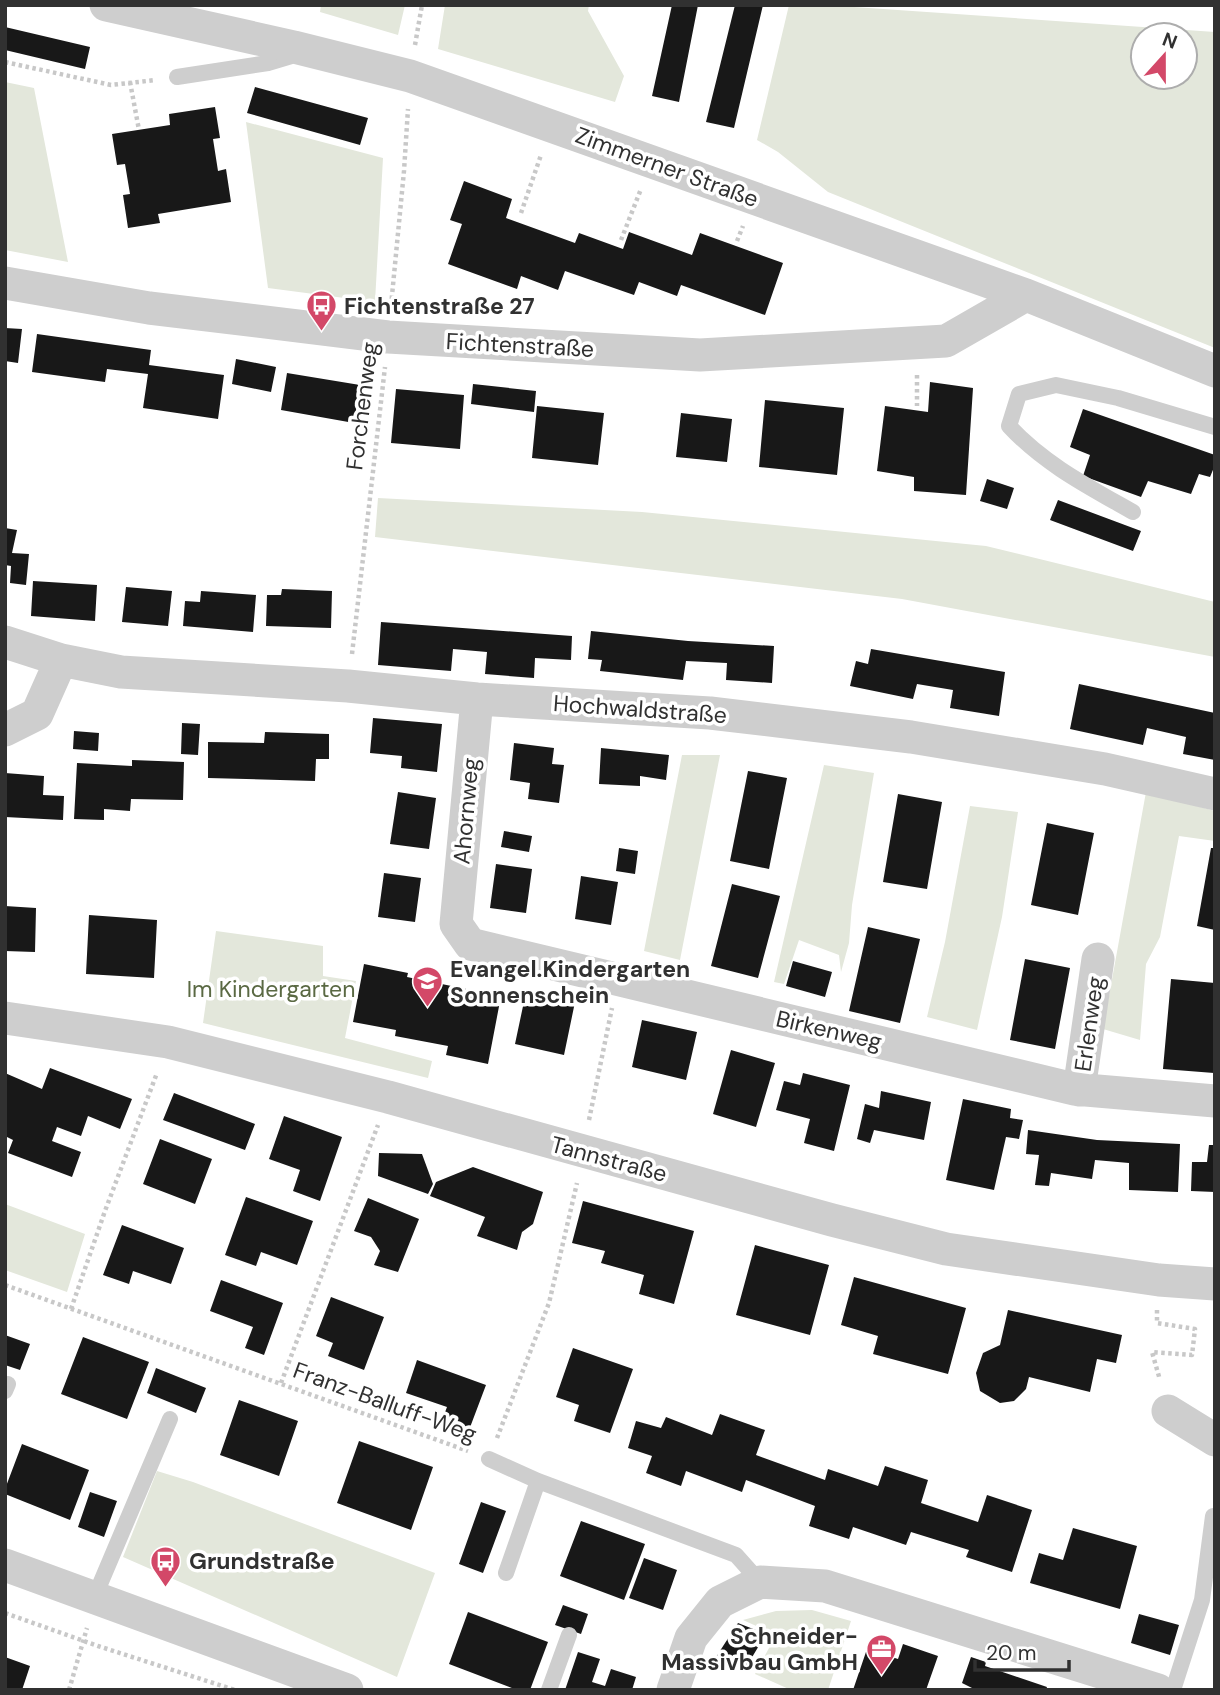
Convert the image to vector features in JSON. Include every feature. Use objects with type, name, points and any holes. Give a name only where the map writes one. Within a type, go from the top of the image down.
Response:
[{"type":"street","name":"Zimmerner Straße","points":[[106,5],[410,76],[1026,295],[1215,371]]},
{"type":"street","name":"Fichtenstraße","points":[[5,283],[149,308],[388,337],[700,355],[946,341],[1026,295]]},
{"type":"street","name":"Hochwaldstraße","points":[[5,642],[61,660],[121,672],[348,686],[477,699],[710,713],[911,737],[1105,769],[1215,794]]},
{"type":"street","points":[[5,730],[37,714],[61,660]]},
{"type":"street","name":"Ahornweg","points":[[456,924],[477,699]]},
{"type":"street","name":"Birkenweg","points":[[456,924],[470,944],[1079,1090],[1215,1101]]},
{"type":"street","name":"Erlenweg","points":[[1079,1090],[1098,958]]},
{"type":"street","name":"Tannstraße","points":[[5,1018],[168,1042],[388,1097],[587,1135],[832,1220],[946,1248],[1159,1280],[1215,1284]]},
{"type":"street","points":[[1168,1412],[1215,1440]]},
{"type":"street","points":[[5,1564],[347,1690]]},
{"type":"street","points":[[673,1690],[691,1638],[720,1602],[760,1582],[825,1586],[1158,1690]]},
{"type":"lane","points":[[177,77],[268,63],[309,51]]},
{"type":"lane","points":[[1133,512],[1076,480],[1028,446],[1009,426],[1019,394],[1056,385],[1118,398],[1215,427]]},
{"type":"lane","points":[[95,1596],[170,1419]]},
{"type":"lane","points":[[489,1459],[538,1481],[736,1555],[760,1582]]},
{"type":"lane","points":[[506,1573],[538,1481]]},
{"type":"lane","points":[[1173,1690],[1202,1600],[1213,1516]]},
{"type":"lane","points":[[549,1690],[569,1635]]},
{"type":"path","name":"Forchenweg","points":[[348,686],[388,337],[410,76],[422,5]]},
{"type":"path","points":[[5,62],[111,85],[177,77]]},
{"type":"path","points":[[130,82],[139,130]]},
{"type":"path","points":[[521,214],[551,124]]},
{"type":"path","points":[[621,240],[651,162]]},
{"type":"path","name":"Franz-Balluff-Weg","points":[[5,1285],[489,1459],[549,1303],[587,1135],[617,980]]},
{"type":"path","points":[[71,1309],[168,1042]]},
{"type":"path","points":[[281,1383],[388,1097]]},
{"type":"path","points":[[1152,1352],[1192,1355],[1195,1329],[1157,1323]]},
{"type":"path","points":[[69,1690],[95,1596]]},
{"type":"path","points":[[5,1613],[235,1690]]},
{"type":"green space","points":[[321,5],[405,5],[398,35],[320,12]]},
{"type":"green space","points":[[445,5],[589,5],[588,11],[624,76],[615,102],[438,49]]},
{"type":"green space","points":[[789,5],[825,5],[1129,26],[1129,91],[1199,91],[1199,31],[1215,32],[1215,348],[828,192],[778,152],[757,140]]},
{"type":"green space","points":[[5,82],[34,88],[68,262],[5,250]]},
{"type":"green space","points":[[246,122],[383,158],[375,302],[268,288]]},
{"type":"green space","points":[[378,498],[642,512],[986,546],[1215,602],[1215,657],[902,599],[375,537]]},
{"type":"green space","points":[[682,755],[720,755],[680,960],[644,951]]},
{"type":"green space","points":[[824,765],[874,773],[852,905],[849,943],[841,972],[839,955],[799,940],[784,984],[774,982]]},
{"type":"green space","points":[[1146,792],[1215,811],[1215,841],[1179,836],[1160,937],[1146,964],[1140,1040],[1103,1029]]},
{"type":"green space","points":[[970,806],[1018,812],[1002,917],[977,1030],[927,1017],[945,942]]},
{"type":"green space","name":"Im Kindergarten","points":[[216,931],[323,946],[323,976],[356,981],[345,1038],[432,1061],[428,1078],[203,1023]]},
{"type":"green space","points":[[5,1204],[85,1234],[67,1292],[5,1270]]},
{"type":"green space","points":[[157,1471],[435,1573],[397,1677],[123,1557]]},
{"type":"green space","points":[[812,1610],[851,1621],[828,1690],[791,1690],[755,1674],[776,1635],[743,1620],[776,1611]]},
{"type":"building","points":[[672,5],[698,5],[679,102],[652,96]]},
{"type":"building","points":[[735,5],[763,5],[734,128],[706,122]]},
{"type":"building","points":[[5,27],[90,47],[85,69],[5,50]]},
{"type":"building","points":[[255,87],[368,118],[360,145],[247,113]]},
{"type":"building","points":[[215,107],[220,138],[213,139],[218,171],[226,169],[231,202],[158,214],[160,223],[128,228],[123,195],[130,194],[125,164],[117,165],[112,134],[170,125],[169,114]]},
{"type":"building","points":[[464,181],[512,199],[506,218],[575,243],[579,233],[623,249],[629,232],[692,255],[700,233],[783,263],[765,315],[681,285],[677,296],[639,282],[634,295],[565,271],[558,290],[521,276],[517,289],[448,264],[462,224],[450,220]]},
{"type":"building","points":[[5,328],[22,329],[18,363],[5,361]]},
{"type":"building","points":[[37,334],[151,350],[149,365],[224,375],[218,419],[143,408],[148,374],[107,369],[105,382],[32,372]]},
{"type":"building","points":[[236,359],[276,367],[271,392],[232,384]]},
{"type":"building","points":[[287,373],[360,385],[354,423],[281,410]]},
{"type":"building","points":[[930,382],[973,388],[966,495],[914,491],[914,477],[877,471],[885,406],[928,412]]},
{"type":"building","points":[[473,384],[536,391],[534,412],[471,404]]},
{"type":"building","points":[[396,389],[464,395],[460,449],[391,443]]},
{"type":"building","points":[[765,400],[844,408],[837,475],[759,467]]},
{"type":"building","points":[[537,406],[604,413],[598,465],[532,458]]},
{"type":"building","points":[[1083,409],[1215,455],[1215,465],[1210,477],[1199,474],[1191,494],[1148,481],[1141,497],[1083,476],[1090,455],[1070,447]]},
{"type":"building","points":[[681,413],[732,419],[727,462],[676,457]]},
{"type":"building","points":[[987,479],[1014,488],[1007,509],[980,501]]},
{"type":"building","points":[[1058,500],[1141,531],[1133,551],[1050,520]]},
{"type":"building","points":[[5,528],[17,530],[12,553],[29,554],[26,585],[10,583],[11,566],[5,565]]},
{"type":"building","points":[[33,581],[97,585],[95,621],[31,616]]},
{"type":"building","points":[[126,587],[172,591],[168,626],[122,622]]},
{"type":"building","points":[[282,589],[332,591],[331,628],[266,626],[267,595],[281,595]]},
{"type":"building","points":[[201,591],[256,595],[253,632],[183,626],[185,601],[200,602]]},
{"type":"building","points":[[381,622],[572,636],[571,660],[535,658],[534,678],[485,674],[487,652],[453,649],[451,671],[378,665]]},
{"type":"building","points":[[591,631],[774,646],[772,683],[726,680],[727,663],[686,661],[683,680],[600,671],[602,660],[588,659]]},
{"type":"building","points":[[871,649],[1005,672],[999,716],[950,708],[953,690],[917,684],[913,699],[850,686],[856,661],[868,664]]},
{"type":"building","points":[[1079,684],[1215,713],[1215,760],[1183,754],[1186,737],[1147,728],[1143,745],[1070,729]]},
{"type":"building","points":[[373,718],[442,724],[437,772],[401,768],[402,756],[370,753]]},
{"type":"building","points":[[182,723],[200,724],[198,755],[181,754]]},
{"type":"building","points":[[74,731],[99,733],[98,751],[73,749]]},
{"type":"building","points":[[265,732],[329,734],[329,759],[316,759],[315,781],[208,778],[208,742],[264,743]]},
{"type":"building","points":[[514,743],[554,748],[552,764],[564,765],[559,803],[528,799],[530,783],[510,780]]},
{"type":"building","points":[[601,748],[669,755],[666,780],[640,776],[640,786],[599,784]]},
{"type":"building","points":[[132,760],[184,762],[183,800],[131,799],[130,811],[104,809],[104,820],[74,819],[77,763],[132,766]]},
{"type":"building","points":[[748,771],[787,778],[769,869],[730,861]]},
{"type":"building","points":[[5,773],[44,776],[43,795],[64,796],[63,820],[5,817]]},
{"type":"building","points":[[398,792],[436,798],[429,849],[390,844]]},
{"type":"building","points":[[898,794],[942,802],[927,889],[883,882]]},
{"type":"building","points":[[1047,823],[1094,833],[1078,915],[1031,905]]},
{"type":"building","points":[[504,831],[532,836],[529,852],[501,847]]},
{"type":"building","points":[[619,848],[638,851],[635,874],[616,871]]},
{"type":"building","points":[[1211,848],[1215,848],[1215,930],[1197,926]]},
{"type":"building","points":[[496,864],[532,869],[526,913],[490,908]]},
{"type":"building","points":[[384,873],[421,878],[415,922],[378,917]]},
{"type":"building","points":[[581,876],[618,882],[611,925],[575,919]]},
{"type":"building","points":[[732,884],[780,896],[758,978],[711,966]]},
{"type":"building","points":[[5,906],[36,908],[35,952],[5,951]]},
{"type":"building","points":[[89,915],[157,920],[154,978],[86,974]]},
{"type":"building","points":[[868,927],[920,939],[900,1023],[849,1011]]},
{"type":"building","points":[[1025,959],[1070,968],[1055,1049],[1010,1040]]},
{"type":"building","points":[[793,961],[832,972],[825,997],[786,986]]},
{"type":"building","name":"Evangel.Kindergarten Sonnenschein","points":[[364,964],[408,973],[407,977],[501,996],[488,1064],[446,1055],[448,1046],[395,1036],[396,1030],[353,1022]]},
{"type":"building","points":[[1171,979],[1215,983],[1214,1073],[1163,1069]]},
{"type":"building","points":[[526,992],[575,1002],[564,1055],[515,1044]]},
{"type":"building","points":[[642,1020],[697,1032],[686,1080],[632,1067]]},
{"type":"building","points":[[731,1050],[775,1063],[756,1127],[713,1114]]},
{"type":"building","points":[[50,1068],[132,1099],[120,1129],[88,1116],[81,1136],[57,1127],[52,1141],[81,1152],[72,1177],[8,1153],[13,1140],[5,1136],[5,1073],[42,1089]]},
{"type":"building","points":[[803,1073],[850,1085],[834,1151],[804,1143],[810,1119],[776,1110],[784,1081],[800,1085]]},
{"type":"building","points":[[881,1091],[931,1102],[924,1140],[874,1130],[870,1143],[857,1139],[865,1104],[879,1108]]},
{"type":"building","points":[[174,1093],[255,1124],[245,1150],[163,1120]]},
{"type":"building","points":[[963,1099],[1011,1109],[1010,1118],[1023,1120],[1019,1139],[1006,1137],[994,1190],[946,1180]]},
{"type":"building","points":[[284,1116],[342,1137],[320,1201],[293,1191],[300,1170],[269,1159]]},
{"type":"building","points":[[1028,1130],[1097,1140],[1180,1144],[1178,1192],[1129,1190],[1129,1163],[1095,1160],[1092,1179],[1051,1173],[1049,1186],[1035,1185],[1039,1155],[1026,1154]]},
{"type":"building","points":[[160,1139],[212,1159],[195,1204],[143,1184]]},
{"type":"building","points":[[1209,1145],[1215,1145],[1215,1192],[1191,1191],[1192,1162],[1207,1162]]},
{"type":"building","points":[[379,1153],[422,1154],[433,1184],[428,1194],[378,1176]]},
{"type":"building","points":[[473,1167],[543,1192],[533,1224],[522,1232],[517,1250],[477,1236],[485,1217],[430,1196],[436,1182]]},
{"type":"building","points":[[246,1197],[313,1221],[297,1265],[261,1252],[256,1266],[225,1255]]},
{"type":"building","points":[[368,1198],[419,1219],[398,1272],[374,1265],[380,1251],[371,1237],[354,1231]]},
{"type":"building","points":[[583,1201],[694,1231],[674,1304],[639,1294],[644,1275],[601,1263],[605,1251],[572,1243]]},
{"type":"building","points":[[122,1225],[184,1248],[171,1284],[133,1271],[129,1284],[103,1275]]},
{"type":"building","points":[[755,1245],[829,1265],[810,1335],[736,1315]]},
{"type":"building","points":[[854,1277],[966,1308],[948,1374],[873,1354],[878,1336],[841,1325]]},
{"type":"building","points":[[221,1280],[283,1303],[264,1355],[245,1348],[253,1327],[210,1311]]},
{"type":"building","points":[[331,1297],[384,1317],[364,1370],[328,1356],[333,1343],[316,1336]]},
{"type":"building","points":[[1008,1310],[1122,1335],[1116,1363],[1097,1359],[1090,1392],[1029,1377],[1026,1389],[1014,1401],[1000,1403],[980,1391],[976,1373],[983,1353],[1000,1345]]},
{"type":"building","points":[[5,1335],[30,1344],[20,1370],[5,1365]]},
{"type":"building","points":[[83,1337],[149,1362],[127,1419],[61,1394]]},
{"type":"building","points":[[573,1348],[633,1369],[610,1433],[574,1421],[579,1405],[556,1397]]},
{"type":"building","points":[[417,1360],[486,1385],[466,1438],[439,1428],[447,1407],[406,1393]]},
{"type":"building","points":[[156,1368],[206,1388],[196,1413],[147,1393]]},
{"type":"building","points":[[239,1400],[298,1421],[279,1476],[220,1455]]},
{"type":"building","points":[[720,1414],[765,1430],[756,1455],[825,1480],[828,1469],[878,1486],[885,1466],[928,1480],[921,1503],[978,1522],[987,1495],[1032,1510],[1012,1572],[966,1557],[969,1550],[911,1532],[906,1545],[853,1527],[849,1539],[809,1526],[815,1506],[746,1480],[742,1492],[686,1471],[681,1486],[646,1473],[652,1456],[628,1448],[636,1421],[661,1428],[666,1417],[712,1435]]},
{"type":"building","points":[[359,1441],[433,1467],[411,1530],[337,1503]]},
{"type":"building","points":[[22,1444],[89,1470],[70,1520],[5,1494]]},
{"type":"building","points":[[90,1492],[117,1501],[104,1537],[78,1527]]},
{"type":"building","points":[[481,1502],[506,1511],[483,1573],[459,1564]]},
{"type":"building","points":[[581,1521],[645,1544],[624,1600],[560,1576]]},
{"type":"building","points":[[1073,1528],[1137,1546],[1120,1609],[1030,1583],[1039,1553],[1063,1560]]},
{"type":"building","points":[[644,1558],[677,1570],[663,1610],[629,1598]]},
{"type":"building","points":[[563,1605],[588,1614],[581,1634],[555,1625]]},
{"type":"building","points":[[468,1612],[548,1642],[530,1690],[517,1690],[449,1664]]},
{"type":"building","points":[[1139,1614],[1179,1625],[1170,1655],[1131,1643]]},
{"type":"building","points":[[738,1623],[766,1634],[745,1669],[716,1657]]},
{"type":"building","points":[[903,1644],[938,1656],[926,1690],[853,1690],[867,1649],[898,1659]]},
{"type":"building","points":[[578,1652],[600,1659],[592,1682],[605,1686],[611,1669],[636,1677],[632,1690],[565,1690]]},
{"type":"building","points":[[5,1657],[30,1666],[22,1690],[5,1690]]},
{"type":"building","points":[[971,1657],[986,1662],[985,1666],[1047,1687],[1046,1690],[976,1690],[962,1683]]},
{"type":"place","name":"Fichtenstraße 27","points":[[321,333]]},
{"type":"place","name":"Evangel.Kindergarten Sonnenschein","points":[[427,1009]]},
{"type":"place","name":"Grundstraße","points":[[166,1588]]},
{"type":"place","name":"Schneider- Massivbau GmbH","points":[[881,1676]]}]
